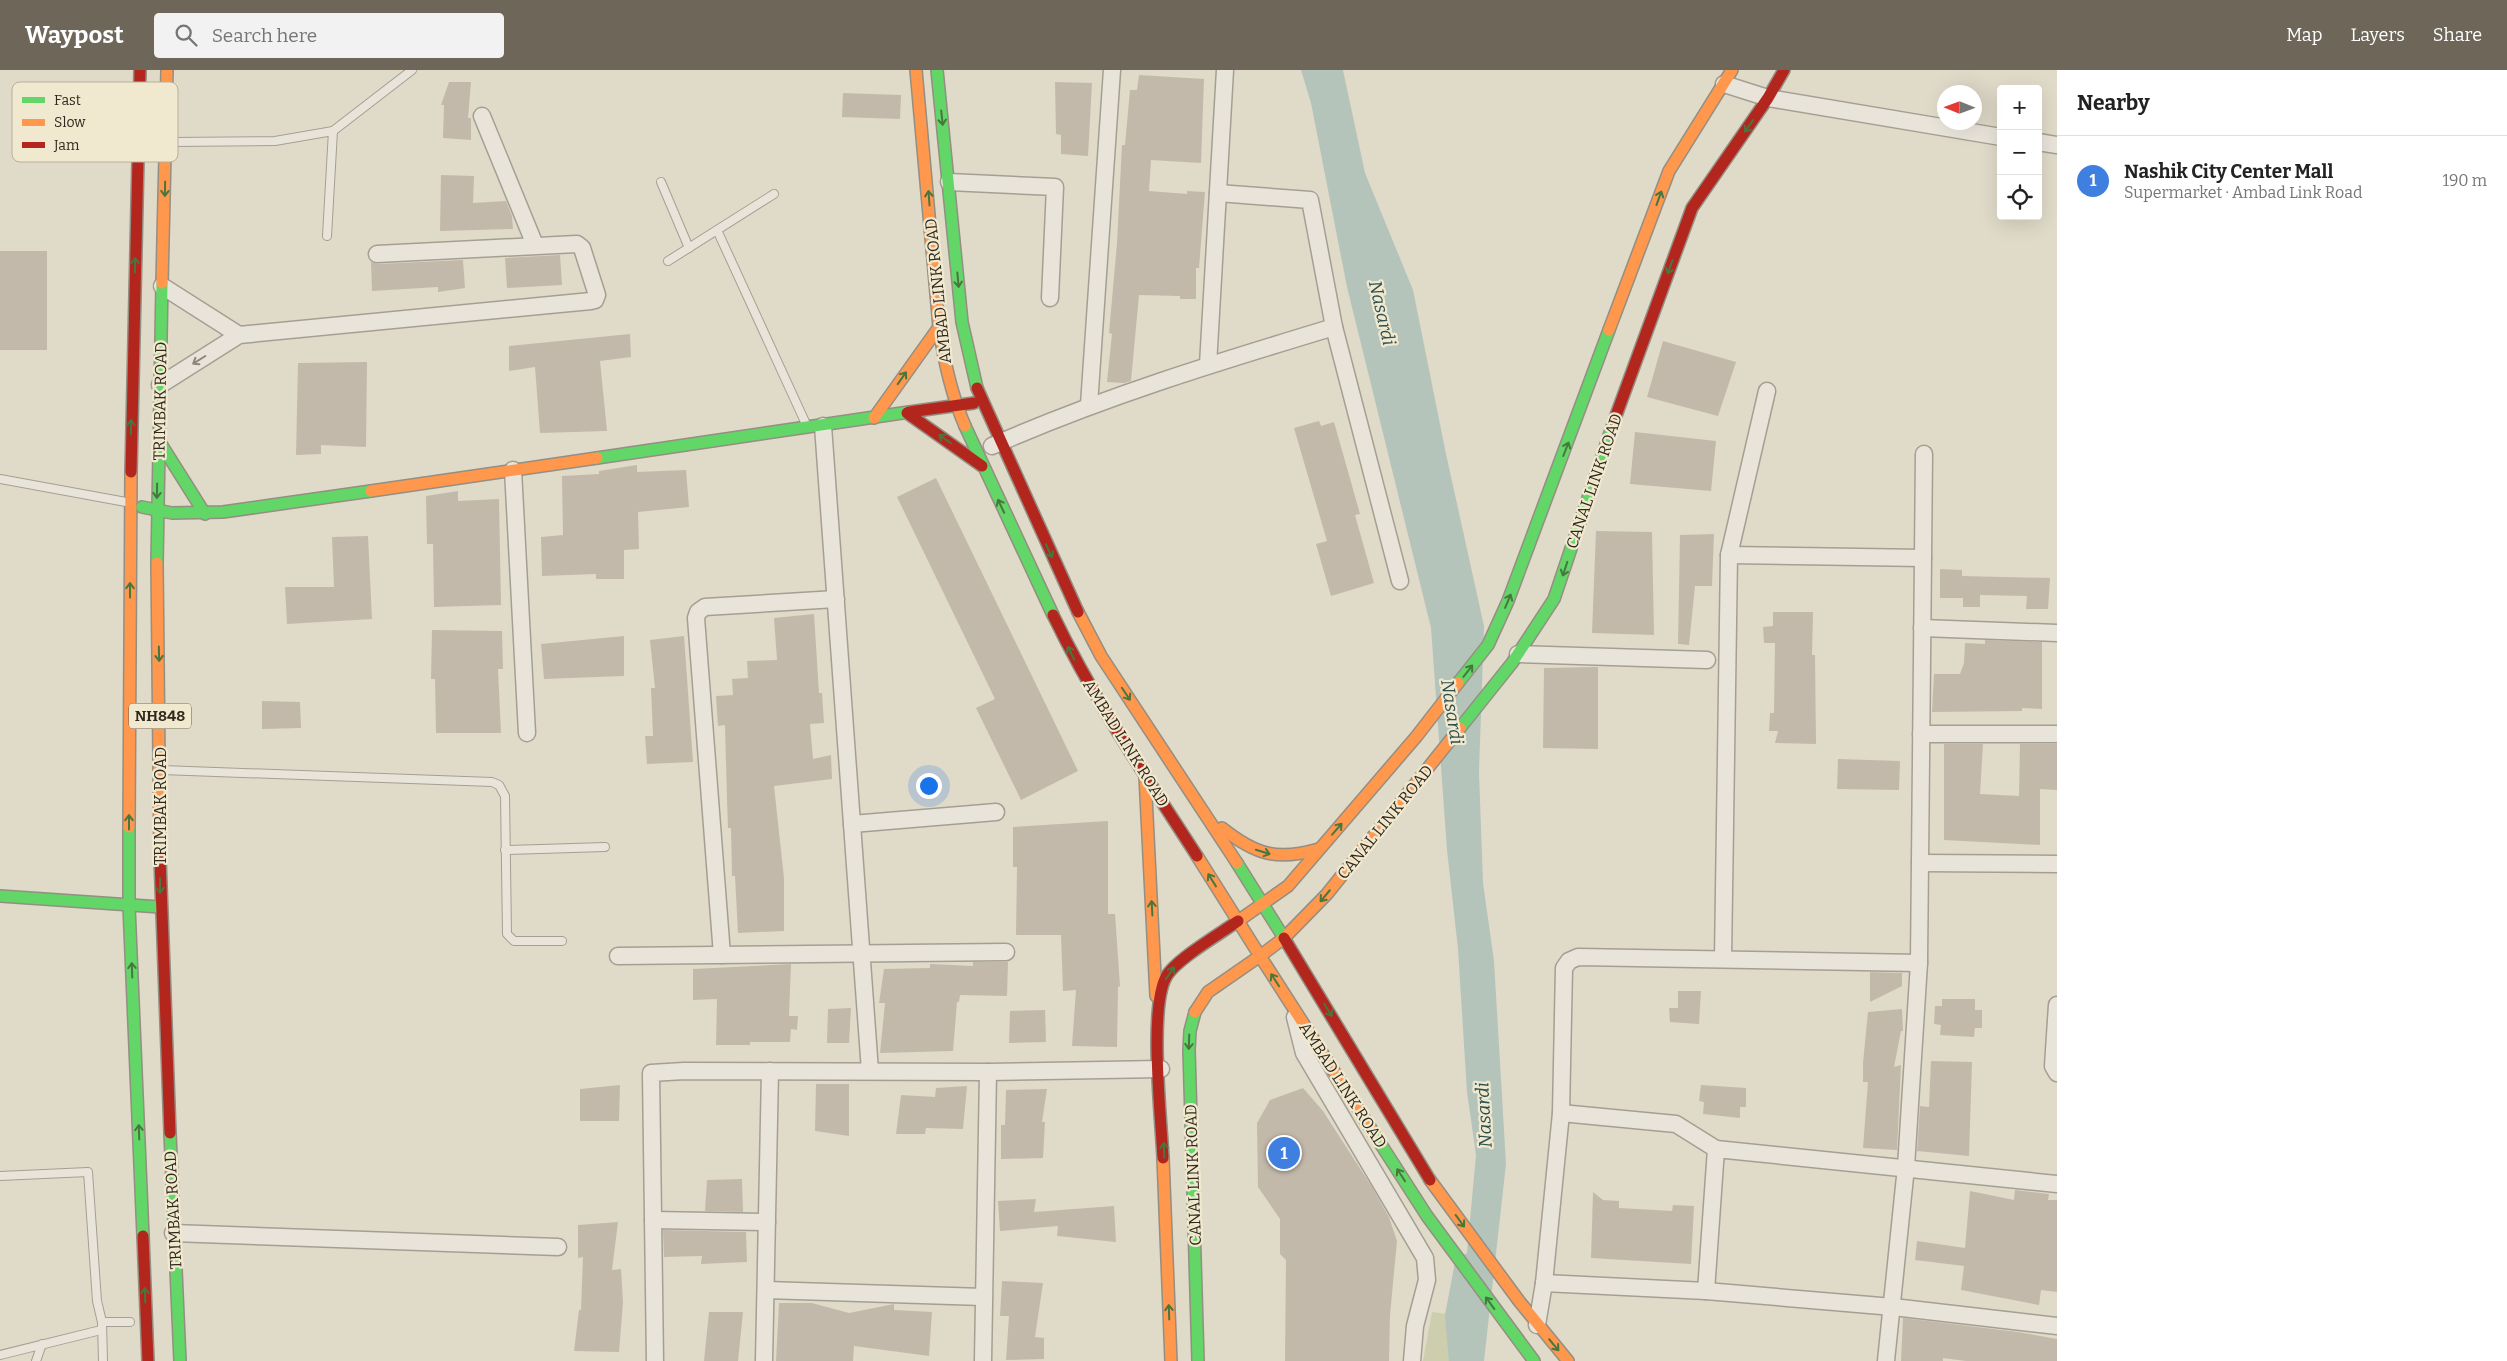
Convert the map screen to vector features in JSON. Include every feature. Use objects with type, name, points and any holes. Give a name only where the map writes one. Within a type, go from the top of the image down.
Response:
[{"type":"main road","name":"AMBAD LINK ROAD","points":[[916,70],[926,163],[939,327],[944,363],[956,406],[979,460],[1072,656],[1145,776],[1292,1006]]},
{"type":"main road","name":"AMBAD LINK ROAD","points":[[937,70],[962,322],[970,367],[1000,442],[1081,619],[1101,656],[1208,816],[1432,1182],[1537,1325],[1568,1361]]},
{"type":"main road","name":"CANAL LINK ROAD","points":[[1198,1361],[1189,1050],[1191,1025],[1198,1003],[1206,994],[1284,938],[1327,894],[1518,654],[1554,599],[1613,424],[1692,208],[1768,98],[1784,70]]},
{"type":"main road","name":"CANAL LINK ROAD","points":[[1171,1361],[1161,1069],[1157,1009],[1166,977],[1175,966],[1288,886],[1416,736],[1488,645],[1512,592],[1669,170],[1728,77]]},
{"type":"main road","name":"TRIMBAK ROAD","points":[[138,162],[130,503],[129,906],[148,1361]]},
{"type":"main road","name":"TRIMBAK ROAD","points":[[165,162],[157,512],[160,907],[180,1361]]},
{"type":"main road","points":[[874,418],[939,327]]},
{"type":"main road","points":[[130,503],[157,512],[205,514],[816,427],[982,401]]},
{"type":"main road","points":[[907,413],[979,460]]},
{"type":"main road","points":[[159,441],[205,514]]},
{"type":"main road","points":[[1145,776],[1157,1009]]},
{"type":"main road","points":[[1208,816],[1238,841],[1259,852],[1284,857],[1319,849]]},
{"type":"main road","points":[[0,896],[160,907]]},
{"type":"main road","name":"AMBAD LINK ROAD","points":[[1324,1070],[1427,1216],[1534,1361]]},
{"type":"street","points":[[1089,405],[1112,70]]},
{"type":"street","points":[[1208,365],[1224,70]]},
{"type":"street","points":[[1728,77],[1768,98],[1997,136]]},
{"type":"street","points":[[482,116],[536,245]]},
{"type":"street","points":[[2042,143],[2057,145]]},
{"type":"street","points":[[949,182],[1055,187],[1050,298]]},
{"type":"street","points":[[1218,193],[1310,200],[1334,327],[1400,581]]},
{"type":"street","points":[[160,385],[239,335],[595,300],[597,295],[580,246],[536,245],[377,254]]},
{"type":"street","points":[[162,286],[239,335]]},
{"type":"street","points":[[979,460],[1000,442],[1089,405],[1208,365],[1334,327]]},
{"type":"street","points":[[1723,959],[1729,555],[1766,391]]},
{"type":"street","points":[[816,427],[836,600],[870,1071]]},
{"type":"street","points":[[1886,1361],[1906,1167],[1919,963],[1924,454]]},
{"type":"street","points":[[513,470],[527,733]]},
{"type":"street","points":[[1729,555],[1923,558]]},
{"type":"street","points":[[722,955],[696,618],[698,612],[705,607],[836,600]]},
{"type":"street","points":[[1922,628],[2057,633]]},
{"type":"street","points":[[1518,654],[1707,660]]},
{"type":"street","points":[[1921,734],[2057,734]]},
{"type":"street","points":[[852,824],[996,812]]},
{"type":"street","points":[[1920,863],[2057,864]]},
{"type":"street","points":[[618,956],[1006,952]]},
{"type":"street","points":[[1537,1325],[1544,1283],[1561,1113],[1564,968],[1569,961],[1578,957],[1919,963]]},
{"type":"street","points":[[2057,1005],[2053,1066],[2057,1073]]},
{"type":"street","points":[[1292,1006],[1300,1041],[1324,1070],[1424,1258],[1427,1280],[1415,1326],[1412,1361]]},
{"type":"street","points":[[655,1361],[651,1073],[684,1071],[988,1072],[1161,1069]]},
{"type":"street","points":[[764,1361],[770,1071]]},
{"type":"street","points":[[983,1361],[988,1072]]},
{"type":"street","points":[[1561,1113],[1676,1124],[1716,1149],[2057,1184]]},
{"type":"street","points":[[1706,1291],[1716,1149]]},
{"type":"street","points":[[653,1220],[767,1222]]},
{"type":"street","points":[[173,1233],[558,1247]]},
{"type":"street","points":[[1544,1283],[1706,1291],[1893,1307],[2057,1326]]},
{"type":"street","points":[[766,1290],[983,1297]]},
{"type":"street","points":[[130,1322],[146,1322]]},
{"type":"lane","points":[[178,142],[275,141],[333,131],[412,70]]},
{"type":"lane","points":[[327,236],[333,131]]},
{"type":"lane","points":[[660,182],[688,248]]},
{"type":"lane","points":[[668,260],[774,194]]},
{"type":"lane","points":[[716,230],[816,427]]},
{"type":"lane","points":[[0,479],[130,503]]},
{"type":"lane","points":[[160,770],[492,782],[499,785],[505,796],[507,934],[514,941],[562,941]]},
{"type":"lane","points":[[506,850],[605,847]]},
{"type":"lane","points":[[0,1176],[88,1172],[97,1301],[102,1326],[103,1361]]},
{"type":"lane","points":[[0,1355],[102,1326],[130,1322]]},
{"type":"lane","points":[[36,1361],[42,1344]]},
{"type":"green space","points":[[1432,1312],[1461,1316],[1457,1361],[1423,1361]]},
{"type":"water","points":[[1301,70],[1343,70],[1365,173],[1413,290],[1446,454],[1484,626],[1479,772],[1483,883],[1494,961],[1506,1164],[1484,1361],[1457,1361],[1476,1155],[1467,1092],[1458,949],[1447,850],[1431,628],[1347,287],[1311,103]]},
{"type":"building","points":[[1139,75],[1204,79],[1201,163],[1151,160],[1149,191],[1187,194],[1187,191],[1205,192],[1199,268],[1196,268],[1196,299],[1180,299],[1180,296],[1139,295],[1131,381],[1124,383],[1107,382],[1112,334],[1109,333],[1117,243],[1122,145],[1125,145],[1130,90],[1137,90]]},
{"type":"building","points":[[449,82],[471,82],[468,118],[471,118],[471,140],[443,138],[444,105],[441,105]]},
{"type":"building","points":[[1055,82],[1092,83],[1088,156],[1061,154],[1061,135],[1056,134]]},
{"type":"building","points":[[843,93],[901,95],[900,119],[842,117]]},
{"type":"building","points":[[441,175],[474,176],[473,203],[506,201],[512,216],[513,229],[440,231]]},
{"type":"building","points":[[0,251],[47,251],[47,350],[0,350]]},
{"type":"building","points":[[560,255],[562,285],[507,288],[505,258]]},
{"type":"building","points":[[463,260],[465,288],[438,292],[438,287],[372,291],[371,262],[378,264]]},
{"type":"building","points":[[630,334],[631,357],[600,361],[607,431],[540,433],[535,367],[509,371],[509,346]]},
{"type":"building","points":[[1663,341],[1736,362],[1718,416],[1647,397]]},
{"type":"building","points":[[367,362],[366,447],[321,445],[321,454],[296,455],[298,363]]},
{"type":"building","points":[[1319,421],[1321,426],[1334,422],[1360,514],[1355,515],[1374,583],[1331,596],[1316,544],[1327,541],[1294,428]]},
{"type":"building","points":[[1635,432],[1716,441],[1711,491],[1630,484]]},
{"type":"building","points":[[637,465],[637,472],[686,470],[689,507],[638,512],[639,549],[624,550],[624,579],[596,579],[596,574],[542,576],[541,537],[563,535],[562,476],[599,474],[599,471]]},
{"type":"building","points":[[936,478],[1078,771],[1021,800],[976,708],[995,699],[897,497]]},
{"type":"building","points":[[458,491],[458,501],[499,499],[501,605],[434,607],[433,544],[427,544],[426,496]]},
{"type":"building","points":[[1596,531],[1652,532],[1654,635],[1592,633]]},
{"type":"building","points":[[1714,534],[1712,586],[1695,586],[1689,645],[1678,644],[1680,535]]},
{"type":"building","points":[[368,536],[372,619],[287,624],[285,587],[334,587],[332,537]]},
{"type":"building","points":[[1940,569],[1962,570],[1962,576],[2050,578],[2048,609],[2026,609],[2027,596],[1980,595],[1980,607],[1963,607],[1963,598],[1940,598]]},
{"type":"building","points":[[1773,612],[1813,612],[1812,655],[1815,655],[1816,744],[1775,743],[1778,731],[1769,731],[1770,713],[1774,713],[1775,643],[1764,643],[1763,627],[1773,626]]},
{"type":"building","points":[[814,614],[819,693],[822,693],[824,723],[810,724],[813,759],[831,755],[832,779],[774,786],[784,878],[784,931],[738,933],[735,876],[732,876],[731,828],[728,828],[725,725],[718,726],[716,696],[733,695],[732,679],[748,678],[747,661],[777,660],[774,618]]},
{"type":"building","points":[[432,630],[502,631],[503,669],[498,669],[501,733],[436,733],[435,679],[431,679]]},
{"type":"building","points":[[624,636],[624,676],[544,679],[541,644]]},
{"type":"building","points":[[684,636],[693,762],[647,764],[645,736],[653,736],[651,688],[655,688],[650,640]]},
{"type":"building","points":[[1985,640],[2042,642],[2042,709],[2022,708],[2022,711],[1932,712],[1934,674],[1960,674],[1964,663],[1965,643],[1985,644]]},
{"type":"building","points":[[1598,667],[1598,749],[1543,748],[1544,668]]},
{"type":"building","points":[[262,701],[300,702],[301,728],[262,729]]},
{"type":"building","points":[[1944,744],[1983,744],[1980,794],[2019,796],[2020,744],[2057,744],[2057,790],[2040,789],[2040,845],[1944,840]]},
{"type":"building","points":[[1838,759],[1900,761],[1899,790],[1837,789]]},
{"type":"building","points":[[1108,821],[1108,914],[1115,914],[1120,986],[1118,987],[1117,1047],[1072,1046],[1076,990],[1063,991],[1061,935],[1016,935],[1017,867],[1013,867],[1013,827]]},
{"type":"building","points":[[973,962],[1008,962],[1007,996],[960,995],[959,1002],[957,1002],[953,1051],[880,1053],[885,1003],[879,1003],[884,969],[930,968],[930,964],[973,966]]},
{"type":"building","points":[[791,964],[789,1016],[798,1016],[797,1030],[791,1029],[790,1042],[750,1042],[750,1045],[716,1045],[717,999],[693,1000],[693,969]]},
{"type":"building","points":[[1870,972],[1902,973],[1902,986],[1870,1002]]},
{"type":"building","points":[[1678,991],[1701,991],[1699,1024],[1670,1022],[1669,1008],[1678,1008]]},
{"type":"building","points":[[1942,999],[1975,999],[1975,1010],[1982,1010],[1982,1028],[1975,1028],[1974,1037],[1940,1035],[1941,1025],[1934,1024],[1935,1006],[1942,1006]]},
{"type":"building","points":[[851,1008],[849,1043],[827,1043],[828,1009]]},
{"type":"building","points":[[1902,1009],[1903,1031],[1901,1031],[1894,1067],[1901,1065],[1897,1150],[1863,1148],[1868,1082],[1863,1082],[1863,1063],[1868,1012]]},
{"type":"building","points":[[1045,1010],[1046,1042],[1009,1043],[1010,1011]]},
{"type":"building","points":[[1931,1061],[1972,1062],[1969,1156],[1917,1151],[1920,1106],[1929,1107]]},
{"type":"building","points":[[816,1084],[849,1084],[849,1136],[815,1131]]},
{"type":"building","points":[[620,1085],[619,1121],[580,1121],[580,1089]]},
{"type":"building","points":[[1701,1085],[1746,1088],[1746,1107],[1740,1107],[1740,1118],[1703,1114],[1704,1102],[1699,1101]]},
{"type":"building","points":[[967,1086],[963,1129],[926,1128],[925,1134],[896,1134],[901,1095],[935,1097],[936,1088]]},
{"type":"building","points":[[1303,1088],[1323,1111],[1372,1187],[1389,1217],[1397,1241],[1390,1315],[1389,1361],[1285,1361],[1286,1260],[1280,1254],[1280,1219],[1258,1187],[1257,1123],[1270,1100]]},
{"type":"building","points":[[1047,1089],[1042,1122],[1045,1122],[1043,1158],[1001,1159],[1001,1125],[1005,1125],[1006,1090]]},
{"type":"building","points":[[742,1179],[743,1212],[705,1211],[707,1180]]},
{"type":"building","points":[[2015,1190],[2049,1194],[2048,1200],[2057,1200],[2057,1292],[2041,1290],[2039,1305],[1961,1290],[1964,1266],[1915,1260],[1917,1241],[1965,1248],[1970,1191],[2014,1200]]},
{"type":"building","points":[[1593,1192],[1603,1200],[1619,1201],[1619,1208],[1672,1211],[1673,1205],[1694,1206],[1691,1264],[1591,1258]]},
{"type":"building","points":[[1036,1199],[1034,1212],[1114,1206],[1116,1242],[1057,1236],[1058,1226],[1000,1231],[998,1201]]},
{"type":"building","points":[[618,1222],[612,1270],[621,1269],[623,1302],[619,1352],[574,1351],[579,1310],[581,1310],[583,1257],[578,1258],[578,1225]]},
{"type":"building","points":[[663,1230],[746,1232],[747,1262],[701,1264],[702,1256],[664,1257]]},
{"type":"building","points":[[1002,1281],[1043,1283],[1035,1337],[1044,1338],[1044,1359],[1006,1360],[1009,1316],[1000,1316]]},
{"type":"building","points":[[779,1303],[812,1303],[849,1313],[894,1304],[894,1310],[932,1312],[929,1356],[854,1346],[853,1361],[776,1361]]},
{"type":"building","points":[[709,1312],[743,1312],[738,1361],[704,1361]]},
{"type":"building","points":[[1903,1318],[2018,1332],[2057,1339],[2057,1361],[1966,1361],[1943,1358],[1943,1361],[1901,1361]]},
{"type":"waterway","name":"Nasardi","points":[[1465,1361],[1461,1316],[1470,1269]]},
{"type":"traffic: fast","points":[[937,70],[962,322],[977,388]]},
{"type":"traffic: fast","points":[[157,563],[162,283]]},
{"type":"traffic: fast","points":[[1458,683],[1488,645],[1508,601],[1609,330]]},
{"type":"traffic: fast","points":[[597,458],[909,412]]},
{"type":"traffic: fast","points":[[1460,728],[1512,663],[1554,599],[1614,421]]},
{"type":"traffic: fast","points":[[965,426],[1053,615]]},
{"type":"traffic: fast","points":[[159,441],[205,514]]},
{"type":"traffic: fast","points":[[142,507],[172,513],[223,512],[371,491]]},
{"type":"traffic: fast","points":[[129,827],[129,906],[143,1236]]},
{"type":"traffic: fast","points":[[1237,863],[1284,938]]},
{"type":"traffic: fast","points":[[0,896],[160,907]]},
{"type":"traffic: fast","points":[[1195,1012],[1190,1031],[1189,1050],[1198,1361]]},
{"type":"traffic: fast","points":[[1371,1129],[1427,1216],[1534,1361]]},
{"type":"traffic: fast","points":[[170,1133],[180,1361]]},
{"type":"traffic: slow","points":[[167,70],[167,82]]},
{"type":"traffic: slow","points":[[916,70],[939,327],[949,377],[965,426]]},
{"type":"traffic: slow","points":[[1609,330],[1669,171],[1732,70]]},
{"type":"traffic: slow","points":[[162,283],[165,162]]},
{"type":"traffic: slow","points":[[874,418],[939,327]]},
{"type":"traffic: slow","points":[[371,491],[597,458]]},
{"type":"traffic: slow","points":[[129,827],[131,472]]},
{"type":"traffic: slow","points":[[157,563],[160,858]]},
{"type":"traffic: slow","points":[[1078,612],[1101,656],[1237,863]]},
{"type":"traffic: slow","points":[[1238,921],[1288,886],[1416,737],[1458,683]]},
{"type":"traffic: slow","points":[[1197,856],[1260,956],[1284,938],[1327,894],[1460,728]]},
{"type":"traffic: slow","points":[[1145,776],[1156,996]]},
{"type":"traffic: slow","points":[[1222,828],[1246,844],[1267,853],[1291,855],[1319,849]]},
{"type":"traffic: slow","points":[[1195,1012],[1208,992],[1260,956],[1371,1129]]},
{"type":"traffic: slow","points":[[1163,1158],[1171,1361]]},
{"type":"traffic: slow","points":[[1430,1180],[1519,1301],[1568,1361]]},
{"type":"traffic: jam","points":[[140,70],[140,82]]},
{"type":"traffic: jam","points":[[1614,421],[1692,208],[1768,98],[1784,70]]},
{"type":"traffic: jam","points":[[131,472],[138,162]]},
{"type":"traffic: jam","points":[[977,388],[1078,612]]},
{"type":"traffic: jam","points":[[909,412],[974,403]]},
{"type":"traffic: jam","points":[[907,413],[982,466]]},
{"type":"traffic: jam","points":[[1053,615],[1103,708],[1197,856]]},
{"type":"traffic: jam","points":[[160,858],[170,1133]]},
{"type":"traffic: jam","points":[[1163,1158],[1157,1064],[1158,1013],[1161,992],[1166,977],[1171,970],[1199,947],[1238,921]]},
{"type":"traffic: jam","points":[[1284,938],[1430,1180]]},
{"type":"traffic: jam","points":[[143,1236],[148,1361]]},
{"type":"place","name":"Nashik City Center Mall","points":[[1284,1153]]}]
